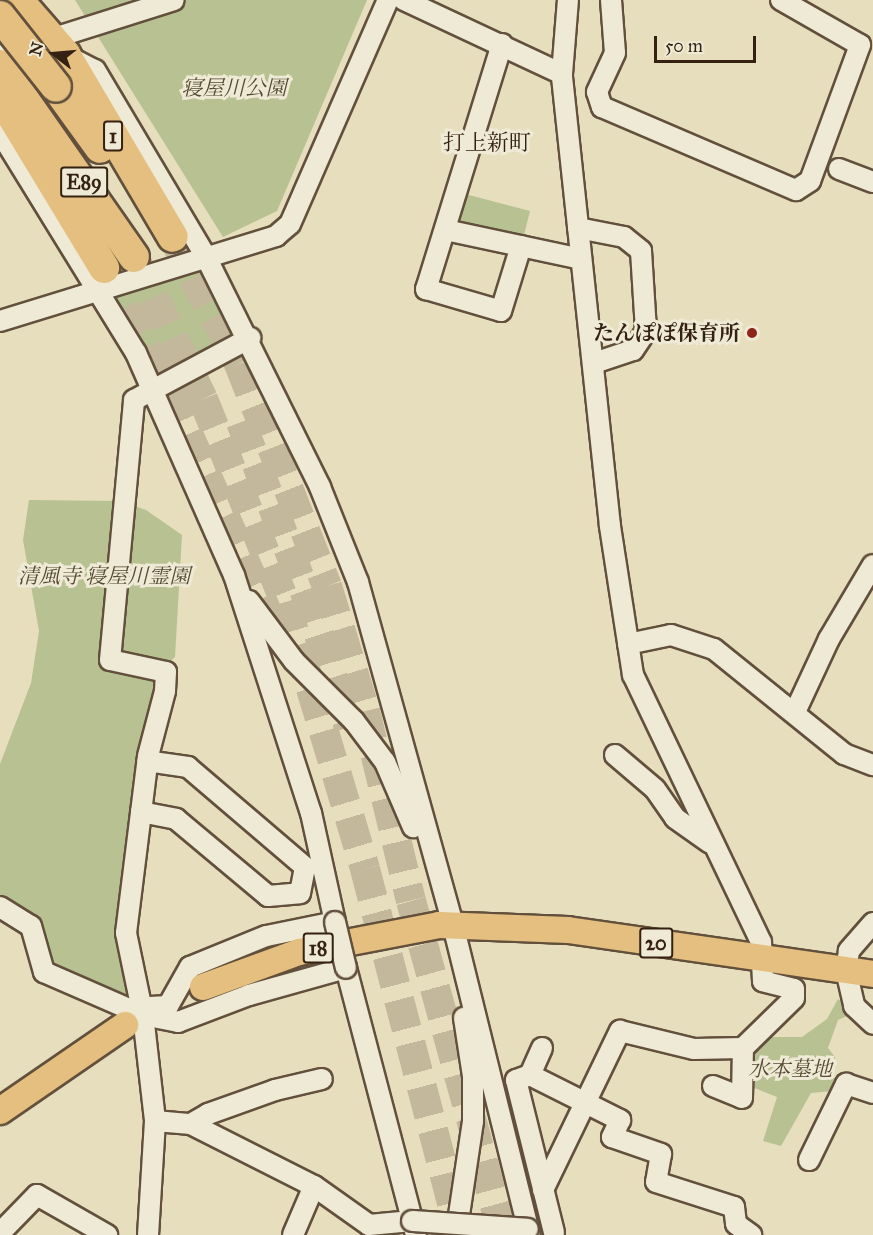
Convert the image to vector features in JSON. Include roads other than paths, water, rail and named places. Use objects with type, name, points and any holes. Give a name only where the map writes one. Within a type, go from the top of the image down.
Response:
[{"type":"highway","name":"1","points":[[15,5],[58,46],[167,238]]},
{"type":"highway","name":"E89","points":[[15,5],[56,87],[167,238]]},
{"type":"highway","name":"E89","points":[[0,65],[14,105],[134,257]]},
{"type":"highway","points":[[14,105],[102,280]]},
{"type":"main road","name":"20","points":[[446,925],[568,930],[873,974]]},
{"type":"main road","name":"18","points":[[203,987],[298,952],[446,925]]},
{"type":"main road","points":[[0,1111],[134,1020]]},
{"type":"street","points":[[0,55],[58,46],[174,0]]},
{"type":"street","points":[[0,321],[102,280],[276,236],[290,224],[388,0]]},
{"type":"street","points":[[404,0],[562,74]]},
{"type":"street","points":[[543,1190],[620,1032],[694,1049],[743,1048],[794,998],[794,989],[763,981],[761,942],[711,844],[633,675],[610,526],[562,74],[568,0]]},
{"type":"street","points":[[611,0],[615,53],[597,92],[602,107],[796,190],[810,181],[860,45],[781,0]]},
{"type":"street","points":[[502,44],[470,140],[463,181],[426,289],[501,311],[521,246]]},
{"type":"street","points":[[58,46],[95,70],[205,255],[250,338],[320,486],[358,582],[446,925],[529,1232]]},
{"type":"street","points":[[839,170],[873,182]]},
{"type":"street","points":[[578,228],[624,237],[641,251],[646,331],[633,350],[594,363]]},
{"type":"street","points":[[446,230],[581,259]]},
{"type":"street","points":[[102,280],[234,575],[311,813],[346,968],[414,1228]]},
{"type":"street","points":[[148,1235],[155,1121],[134,1020],[126,933],[147,761],[165,691],[166,672],[110,660],[134,400],[250,338]]},
{"type":"street","points":[[795,712],[829,639],[873,565]]},
{"type":"street","points":[[234,575],[266,626],[294,662],[354,721],[385,762],[410,816],[446,925],[465,1022],[472,1076],[473,1121],[456,1235]]},
{"type":"street","points":[[627,644],[672,635],[714,649],[795,712],[844,754],[873,765]]},
{"type":"street","points":[[615,755],[655,789],[675,818],[711,844]]},
{"type":"street","points":[[141,812],[176,819],[268,896],[300,893],[305,867],[188,767],[147,761]]},
{"type":"street","points":[[0,907],[31,926],[44,972],[134,1020],[178,1022],[249,995],[346,968]]},
{"type":"street","points":[[134,1020],[150,1007],[168,1006],[189,967],[266,936],[335,922]]},
{"type":"street","points":[[873,923],[849,951],[846,970],[854,1006],[873,1024]]},
{"type":"street","points":[[530,1076],[542,1048]]},
{"type":"street","points":[[713,1086],[742,1098],[743,1048]]},
{"type":"street","points":[[155,1121],[191,1124],[314,1186],[355,1226],[558,1233],[543,1190],[516,1080],[530,1076],[620,1120],[612,1137],[661,1154],[656,1182],[734,1207],[736,1224],[751,1235]]},
{"type":"street","points":[[191,1124],[208,1113],[274,1090],[322,1079]]},
{"type":"street","points":[[809,1160],[846,1084],[873,1093]]},
{"type":"street","points":[[293,1235],[314,1186]]},
{"type":"street","points":[[0,1233],[37,1195],[108,1235]]},
{"type":"tunnel","points":[[173,237],[239,364],[327,586],[365,711],[411,901],[503,1235]]},
{"type":"tunnel","points":[[134,257],[203,399],[285,602],[365,869],[460,1235]]},
{"type":"tunnel","points":[[104,268],[170,393],[267,612]]},
{"type":"tunnel","points":[[241,422],[305,592],[349,727]]},
{"type":"place","name":"たんぽぽ保育所","points":[[752,333]]},
{"type":"district","name":"打上新町","points":[[487,143]]},
{"type":"park label","name":"寝屋川公園","points":[[234,88]]},
{"type":"park label","name":"清風寺 寝屋川霊園","points":[[104,576]]},
{"type":"park label","name":"水本墓地","points":[[790,1069]]}]
